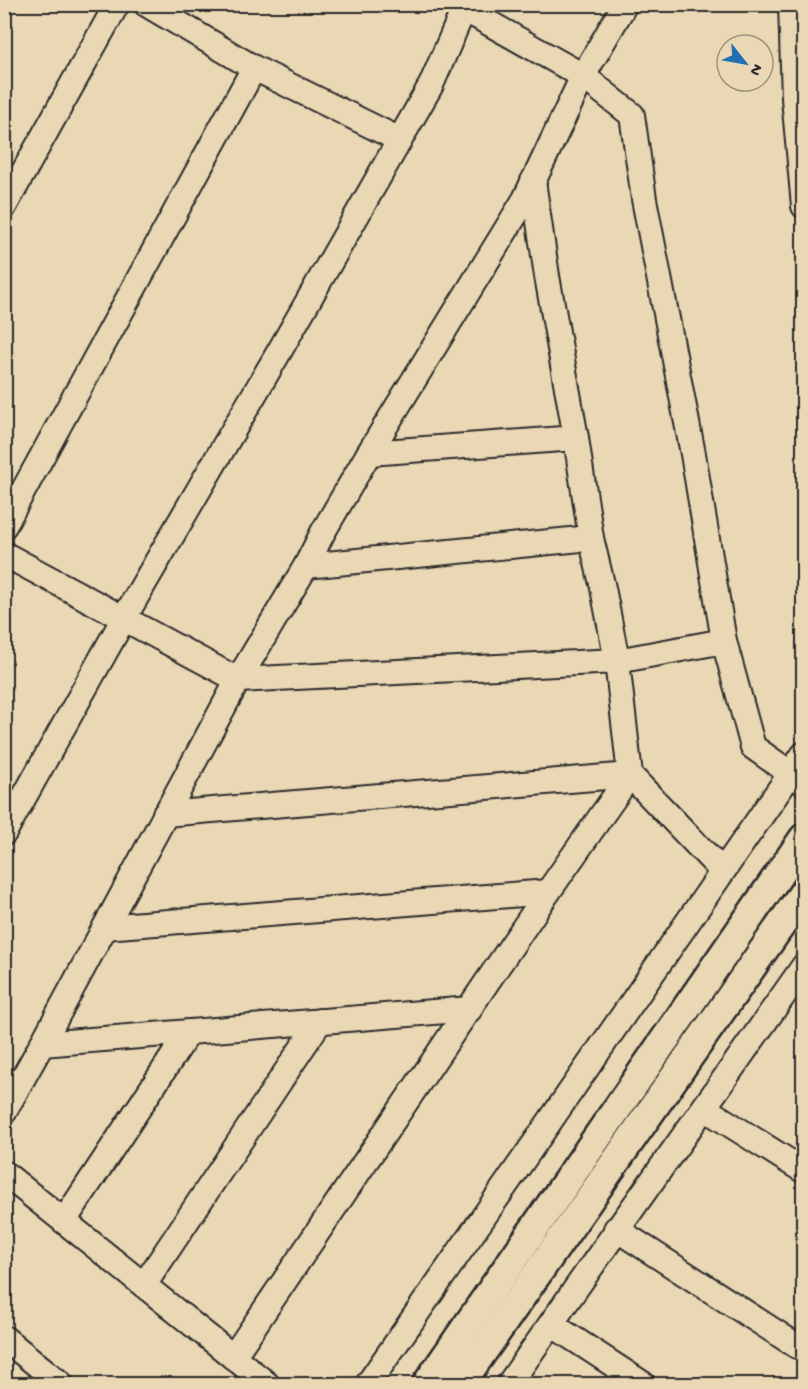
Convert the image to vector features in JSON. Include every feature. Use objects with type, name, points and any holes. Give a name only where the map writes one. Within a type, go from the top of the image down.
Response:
[{"type":"street","points":[[4,207],[117,4]]},
{"type":"street","points":[[146,4],[254,68],[400,140]]},
{"type":"street","points":[[4,1112],[238,680],[306,566],[322,532],[519,210],[582,76],[625,4]]},
{"type":"street","points":[[791,4],[794,98],[804,206]]},
{"type":"street","points":[[4,833],[124,618],[431,85],[465,7],[582,76],[632,116],[644,199],[693,454],[724,641],[753,747],[797,778]]},
{"type":"street","points":[[4,526],[254,68]]},
{"type":"street","points":[[533,181],[591,538],[617,660],[630,775],[722,871]]},
{"type":"street","points":[[369,453],[576,438]]},
{"type":"street","points":[[306,566],[591,538]]},
{"type":"street","points":[[4,554],[238,680],[617,660],[724,641]]},
{"type":"street","points":[[368,1384],[722,871],[797,778],[804,754]]},
{"type":"street","points":[[165,814],[630,775]]},
{"type":"street","points":[[233,1357],[548,892],[630,775]]},
{"type":"street","points":[[427,1384],[804,838]]},
{"type":"street","points":[[105,927],[548,892]]},
{"type":"street","points":[[460,1384],[804,892]]},
{"type":"street","points":[[509,1384],[616,1229],[705,1108],[796,991],[804,966]]},
{"type":"street","points":[[42,1044],[470,1009]]},
{"type":"street","points":[[144,1285],[320,1021]]},
{"type":"street","points":[[64,1221],[189,1032]]},
{"type":"street","points":[[705,1108],[804,1171]]},
{"type":"street","points":[[4,1173],[267,1384]]},
{"type":"street","points":[[616,1229],[797,1346],[804,1345]]},
{"type":"street","points":[[551,1324],[643,1384]]},
{"type":"street","points":[[4,1338],[60,1384]]}]
